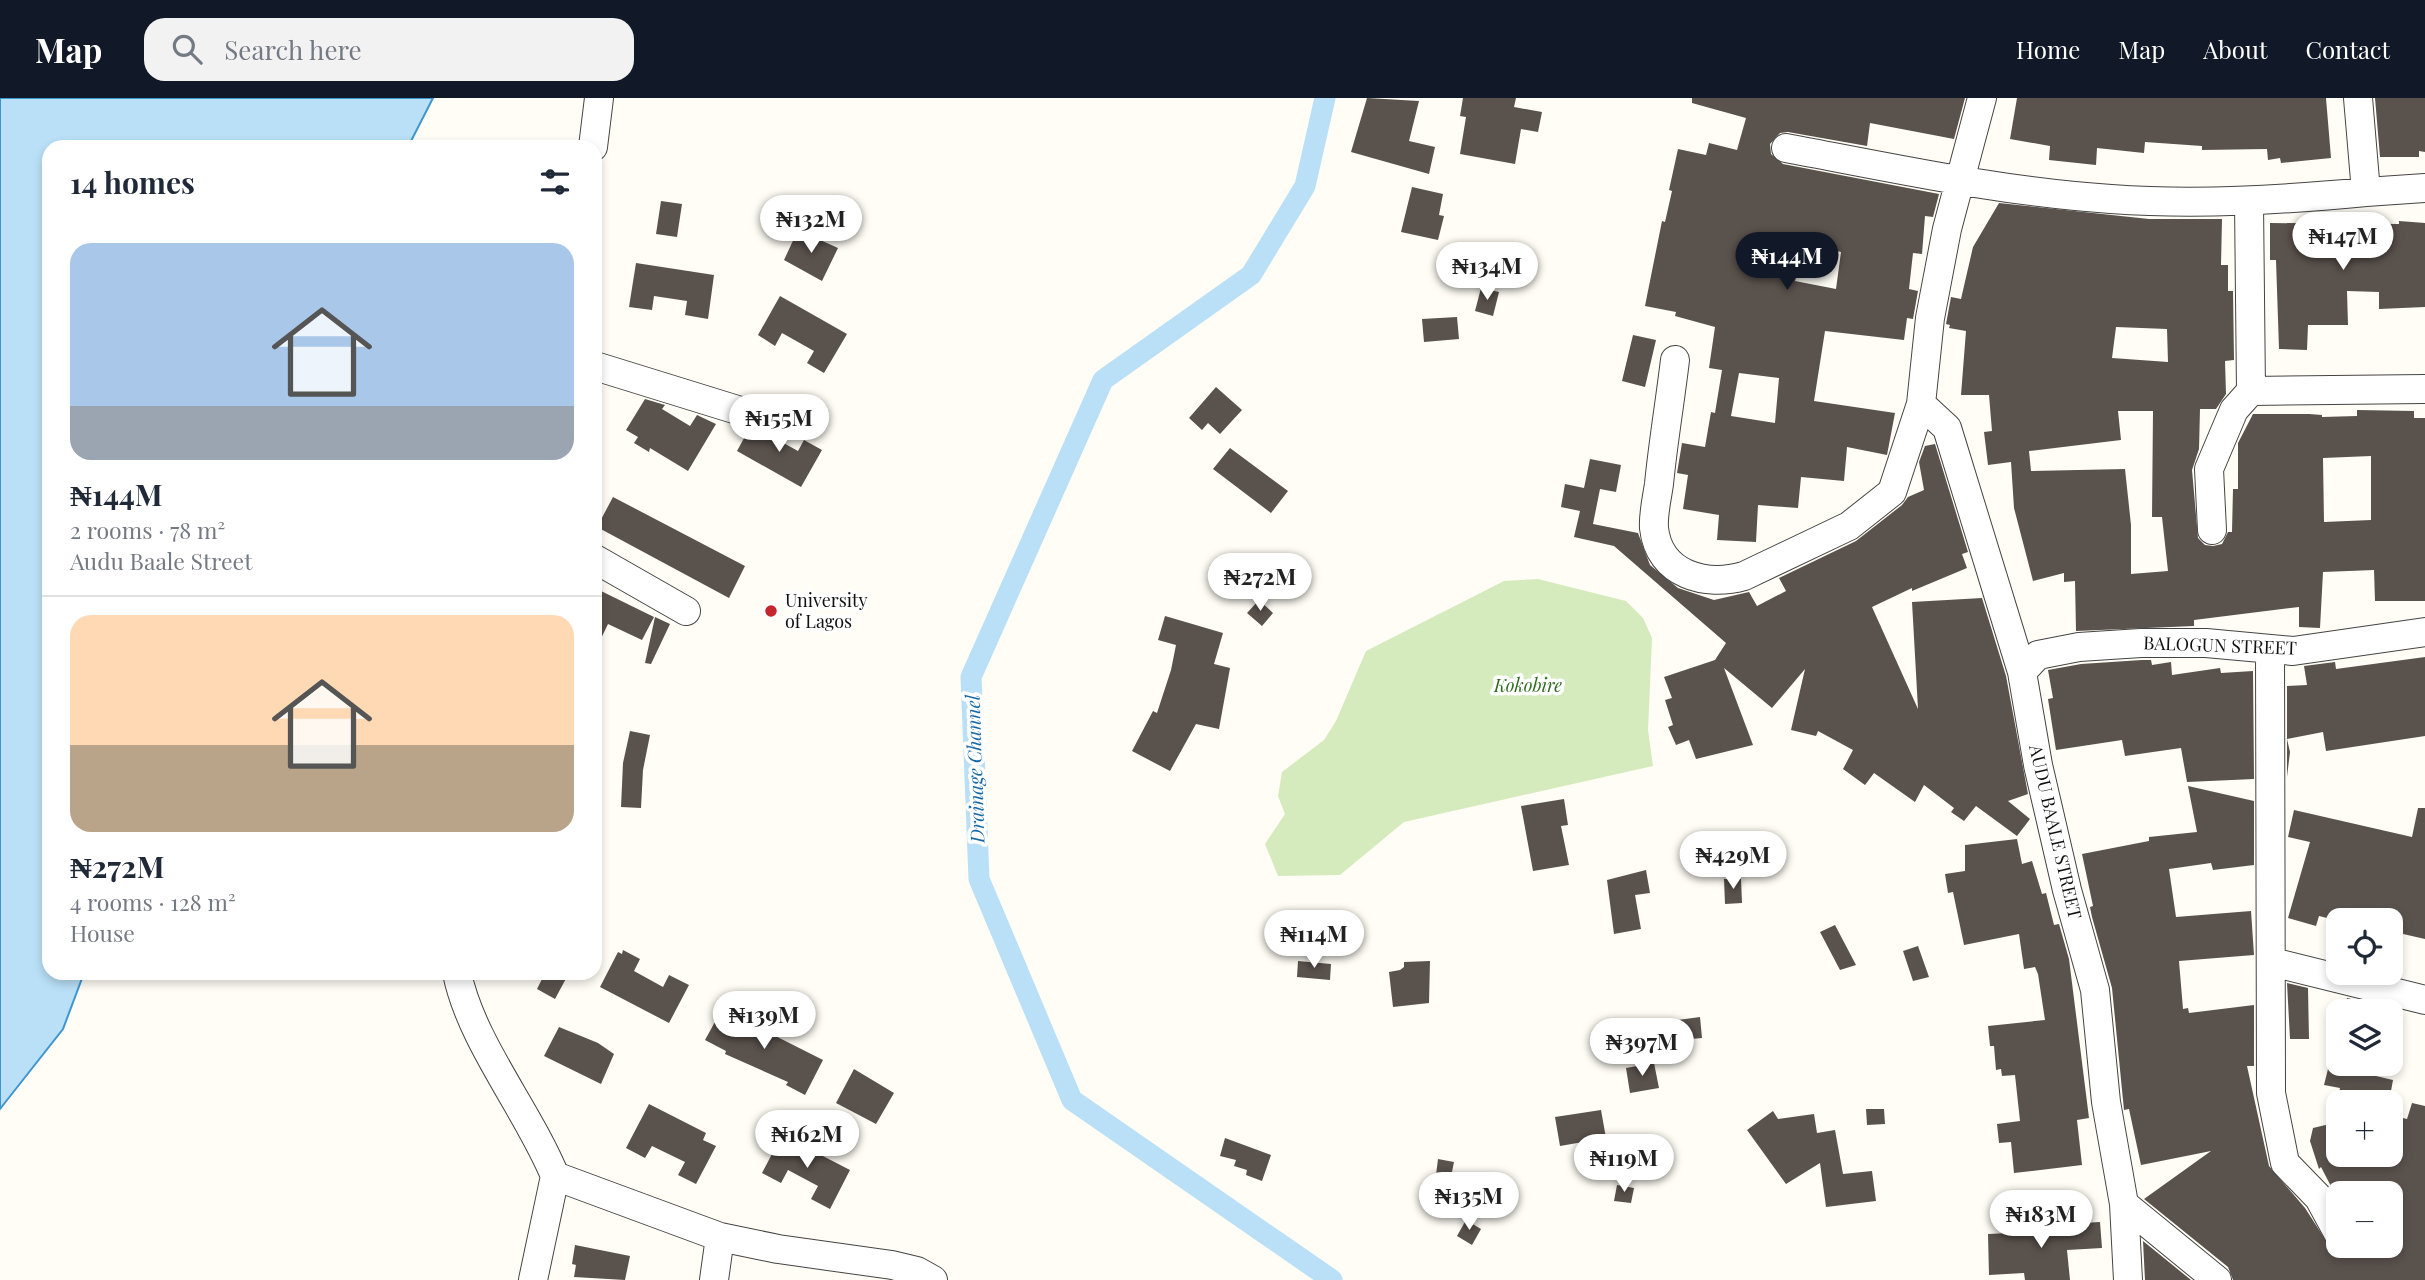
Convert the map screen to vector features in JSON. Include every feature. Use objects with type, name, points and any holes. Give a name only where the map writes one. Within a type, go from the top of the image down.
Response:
[{"type":"street","points":[[594,140],[599,98]]},
{"type":"street","points":[[1675,360],[1654,527],[1665,558],[1678,570],[1704,582],[1726,581],[1744,576],[1849,526],[1881,504],[1892,492],[1921,404],[1930,318],[1958,180],[1982,98]]},
{"type":"street","points":[[2358,98],[2366,192]]},
{"type":"street","points":[[1786,148],[1958,180],[2110,199],[2249,203],[2425,188]]},
{"type":"street","points":[[2212,530],[2209,469],[2234,410],[2251,391],[2249,203]]},
{"type":"street","points":[[602,368],[629,374],[698,400],[747,413]]},
{"type":"street","points":[[2251,391],[2425,389]]},
{"type":"street","name":"AUDU BAALE STREET","points":[[1921,404],[1947,428],[2022,672],[2052,828],[2095,990],[2106,1102],[2124,1204],[2128,1280]]},
{"type":"street","points":[[602,563],[686,611]]},
{"type":"street","name":"BALOGUN STREET","points":[[2022,672],[2038,655],[2079,647],[2206,643],[2270,651],[2293,651],[2425,632]]},
{"type":"street","points":[[2270,651],[2271,1093],[2285,1163],[2319,1198],[2326,1211]]},
{"type":"street","points":[[2272,962],[2425,1000]]},
{"type":"street","points":[[458,980],[461,993],[477,1028],[542,1143],[555,1176],[533,1280]]},
{"type":"street","points":[[555,1176],[720,1237],[778,1249],[892,1265],[917,1271],[933,1280]]},
{"type":"street","points":[[2124,1204],[2217,1280]]},
{"type":"street","points":[[714,1280],[720,1237]]},
{"type":"green space","name":"Kokobire","points":[[1538,579],[1626,601],[1643,618],[1652,638],[1648,730],[1653,766],[1404,822],[1340,875],[1278,876],[1265,844],[1285,814],[1278,796],[1282,772],[1324,740],[1336,721],[1366,651],[1504,581]]},
{"type":"water","points":[[0,98],[433,98],[412,140],[42,140],[42,980],[81,980],[63,1029],[0,1109]]},
{"type":"building","points":[[1367,98],[1419,101],[1409,141],[1435,147],[1429,174],[1351,152]]},
{"type":"building","points":[[1463,98],[1516,98],[1514,107],[1542,112],[1538,132],[1521,129],[1515,164],[1460,154],[1466,117],[1460,116]]},
{"type":"building","points":[[1692,98],[1965,98],[1954,139],[1870,123],[1867,146],[1788,132],[1780,133],[1770,144],[1771,154],[1783,164],[1939,194],[1933,217],[1925,216],[1922,254],[1913,253],[1909,289],[1918,291],[1913,319],[1907,318],[1904,340],[1825,331],[1814,401],[1895,413],[1887,455],[1847,447],[1844,481],[1801,477],[1798,508],[1758,505],[1756,542],[1717,540],[1719,515],[1683,509],[1688,475],[1677,473],[1682,443],[1705,447],[1711,412],[1715,413],[1722,370],[1709,368],[1715,327],[1675,316],[1676,312],[1645,306],[1662,221],[1665,222],[1672,191],[1669,190],[1678,149],[1706,155],[1709,143],[1737,150],[1746,118],[1692,103]],"holes":[[[1807,243],[1841,252],[1836,289],[1795,281]],[[1739,373],[1779,378],[1775,423],[1731,416]]]},
{"type":"building","points":[[2017,98],[2326,98],[2331,158],[2281,163],[2280,158],[2268,160],[2267,149],[2202,150],[2202,146],[2145,142],[2144,153],[2097,148],[2096,165],[2049,160],[2050,146],[2010,139]]},
{"type":"building","points":[[2375,98],[2425,98],[2425,152],[2419,151],[2419,157],[2380,157]]},
{"type":"building","points":[[1412,187],[1443,194],[1439,215],[1444,216],[1438,240],[1401,232]]},
{"type":"building","points":[[661,201],[682,204],[677,237],[656,234]]},
{"type":"building","points":[[1999,203],[2149,219],[2222,219],[2221,265],[2228,265],[2228,291],[2233,291],[2234,360],[2225,361],[2226,394],[2216,409],[2200,409],[2199,449],[2192,470],[2198,538],[2205,545],[2213,546],[2222,544],[2228,532],[2232,532],[2233,489],[2238,489],[2238,443],[2253,414],[2309,414],[2322,417],[2357,416],[2357,410],[2414,411],[2414,418],[2425,418],[2425,601],[2375,601],[2374,570],[2323,572],[2320,628],[2299,627],[2299,607],[2194,620],[2194,626],[2076,631],[2075,581],[2064,582],[2064,573],[2033,581],[2014,508],[2011,462],[1988,465],[1984,432],[1992,431],[1989,395],[1961,395],[1966,331],[1949,328],[1950,325],[1946,324],[1951,297],[1961,299],[1973,247]],"holes":[[[2116,327],[2167,329],[2168,362],[2112,358]],[[2118,411],[2153,411],[2152,517],[2162,517],[2168,571],[2131,574],[2131,525],[2125,469],[2031,471],[2029,451],[2121,440]],[[2371,456],[2371,520],[2324,522],[2323,458]]]},
{"type":"building","points":[[2399,221],[2425,223],[2425,307],[2379,309],[2379,292],[2347,291],[2348,325],[2308,325],[2307,350],[2279,349],[2276,260],[2270,260],[2270,223],[2399,224]]},
{"type":"building","points":[[798,230],[838,248],[822,281],[784,260]]},
{"type":"building","points":[[636,263],[714,275],[708,319],[685,315],[687,301],[654,296],[652,310],[629,307]]},
{"type":"building","points":[[1481,288],[1499,292],[1493,316],[1475,311]]},
{"type":"building","points":[[780,296],[847,334],[824,373],[807,363],[814,351],[782,333],[775,346],[758,335]]},
{"type":"building","points":[[1457,317],[1459,339],[1424,342],[1422,319]]},
{"type":"building","points":[[1633,335],[1656,340],[1645,387],[1622,381]]},
{"type":"building","points":[[1216,387],[1242,410],[1220,434],[1208,423],[1202,430],[1189,418]]},
{"type":"building","points":[[645,399],[665,405],[662,409],[690,426],[697,415],[716,424],[688,471],[650,448],[649,452],[634,443],[638,437],[626,430]]},
{"type":"building","points":[[763,417],[775,424],[769,435],[798,451],[804,440],[822,450],[801,487],[737,451],[749,429],[758,426]]},
{"type":"building","points":[[1935,444],[1968,552],[1962,554],[1967,568],[1912,591],[1912,588],[1872,607],[1918,709],[1912,602],[1982,598],[2006,676],[2028,794],[2008,801],[2030,819],[2017,836],[1976,806],[1964,821],[1951,812],[1954,808],[1924,785],[1915,802],[1874,773],[1865,785],[1843,769],[1853,750],[1818,731],[1816,736],[1791,730],[1805,669],[1772,708],[1724,668],[1753,745],[1696,759],[1689,740],[1676,745],[1668,727],[1673,725],[1665,700],[1672,698],[1664,677],[1715,660],[1726,643],[1614,546],[1574,537],[1580,511],[1561,507],[1565,484],[1584,488],[1590,459],[1621,465],[1616,492],[1600,489],[1593,524],[1638,533],[1650,565],[1678,588],[1714,600],[1749,592],[1757,606],[1786,591],[1779,578],[1856,541],[1902,505],[1908,497],[1924,490],[1919,462],[1925,446]]},
{"type":"building","points":[[1230,448],[1288,491],[1271,513],[1213,469]]},
{"type":"building","points":[[613,497],[745,566],[729,598],[602,530],[602,518]]},
{"type":"building","points":[[602,591],[654,617],[642,640],[608,624],[602,636]]},
{"type":"building","points":[[1259,600],[1273,613],[1262,626],[1247,613]]},
{"type":"building","points":[[1165,616],[1223,633],[1214,664],[1230,668],[1219,729],[1196,724],[1170,771],[1132,751],[1153,711],[1157,713],[1171,670],[1176,645],[1158,640]]},
{"type":"building","points":[[655,617],[670,624],[651,664],[645,663]]},
{"type":"building","points":[[2425,657],[2425,736],[2326,751],[2323,732],[2287,739],[2287,686],[2307,685],[2304,666],[2335,662],[2336,669]]},
{"type":"building","points":[[2151,660],[2152,665],[2171,662],[2172,675],[2220,668],[2221,673],[2253,671],[2254,779],[2187,782],[2181,748],[2125,756],[2122,740],[2056,750],[2048,699],[2053,698],[2048,670],[2081,664]]},
{"type":"building","points":[[630,731],[650,735],[643,770],[641,808],[621,807],[623,763]]},
{"type":"building","points":[[2287,739],[2290,752],[2287,777]]},
{"type":"building","points":[[2188,786],[2254,801],[2254,865],[2213,870],[2211,863],[2169,869],[2176,917],[2251,911],[2254,955],[2179,961],[2183,1009],[2188,1008],[2189,1013],[2254,1005],[2254,1066],[2247,1066],[2269,1166],[2305,1208],[2326,1241],[2326,1258],[2403,1258],[2403,1181],[2328,1181],[2321,1167],[2319,1169],[2310,1141],[2313,1128],[2326,1125],[2326,1167],[2403,1167],[2403,1118],[2407,1119],[2412,1103],[2425,1106],[2425,1280],[2233,1280],[2228,1267],[2144,1199],[2211,1151],[2141,1165],[2129,1109],[2124,1110],[2112,988],[2092,917],[2090,907],[2093,906],[2082,854],[2149,841],[2149,837],[2197,832]]},
{"type":"building","points":[[1564,799],[1568,825],[1561,826],[1569,865],[1533,871],[1521,806]]},
{"type":"building","points":[[2418,808],[2425,808],[2425,939],[2403,934],[2403,908],[2326,908],[2326,918],[2319,916],[2316,926],[2288,918],[2310,842],[2288,837],[2294,810],[2412,837]]},
{"type":"building","points":[[2017,839],[2022,864],[2032,861],[2042,894],[2046,893],[2054,925],[2059,924],[2069,959],[2089,1118],[2077,1120],[2082,1165],[2014,1173],[2011,1142],[1999,1143],[1997,1124],[2020,1121],[2015,1075],[2002,1076],[2001,1069],[1996,1070],[1994,1046],[1990,1046],[1988,1026],[2045,1020],[2038,974],[2035,967],[2024,969],[2019,934],[1964,945],[1953,892],[1948,893],[1945,874],[1965,871],[1965,845]]},
{"type":"building","points":[[1646,870],[1650,893],[1635,895],[1641,929],[1614,934],[1607,880]]},
{"type":"building","points":[[1724,879],[1741,879],[1742,903],[1725,904]]},
{"type":"building","points":[[1835,925],[1856,965],[1840,970],[1820,932]]},
{"type":"building","points":[[1918,946],[1929,977],[1913,981],[1903,951]]},
{"type":"building","points":[[623,950],[640,959],[634,971],[663,987],[669,975],[689,985],[669,1023],[600,987],[618,952],[622,954]]},
{"type":"building","points":[[1298,961],[1331,964],[1330,980],[1297,977]]},
{"type":"building","points":[[1430,961],[1429,1003],[1393,1007],[1389,972],[1400,970],[1404,967],[1404,962]]},
{"type":"building","points":[[542,980],[565,980],[555,999],[537,989]]},
{"type":"building","points":[[2287,983],[2308,988],[2309,1039],[2290,1039]]},
{"type":"building","points":[[722,1009],[823,1060],[805,1095],[786,1085],[788,1082],[725,1054],[726,1051],[705,1040]]},
{"type":"building","points":[[1700,1017],[1702,1038],[1680,1040],[1678,1020]]},
{"type":"building","points":[[559,1027],[598,1043],[614,1054],[601,1084],[544,1056]]},
{"type":"building","points":[[1654,1063],[1659,1088],[1630,1093],[1626,1068]]},
{"type":"building","points":[[854,1069],[894,1093],[876,1124],[836,1103]]},
{"type":"building","points":[[2326,1076],[2376,1076],[2393,1080],[2391,1090],[2340,1090],[2324,1085]]},
{"type":"building","points":[[649,1104],[706,1133],[703,1140],[716,1146],[696,1184],[678,1175],[685,1162],[652,1146],[645,1158],[626,1148]]},
{"type":"building","points":[[1866,1109],[1884,1109],[1885,1124],[1867,1125]]},
{"type":"building","points":[[1601,1110],[1606,1138],[1560,1146],[1555,1117]]},
{"type":"building","points":[[1773,1111],[1778,1119],[1814,1114],[1817,1133],[1835,1130],[1843,1174],[1872,1171],[1876,1201],[1826,1207],[1820,1163],[1786,1184],[1747,1130]]},
{"type":"building","points":[[782,1135],[850,1170],[830,1209],[811,1199],[818,1186],[788,1170],[781,1183],[762,1173]]},
{"type":"building","points":[[1225,1138],[1271,1155],[1262,1181],[1246,1175],[1247,1170],[1234,1166],[1236,1160],[1220,1156]]},
{"type":"building","points":[[1438,1159],[1454,1162],[1451,1177],[1436,1175]]},
{"type":"building","points":[[1617,1185],[1634,1188],[1631,1203],[1614,1201]]},
{"type":"building","points":[[1466,1220],[1481,1229],[1472,1245],[1457,1236]]},
{"type":"building","points":[[2100,1222],[2102,1248],[2067,1250],[2070,1280],[2025,1280],[2024,1273],[1989,1275],[1988,1234],[2031,1232],[2030,1226]]},
{"type":"building","points":[[2143,1241],[2191,1280],[2145,1280]]},
{"type":"building","points":[[575,1245],[630,1256],[625,1280],[574,1277],[576,1265],[572,1264]]},
{"type":"waterway","name":"Drainage Channel","points":[[1325,98],[1305,186],[1251,275],[1103,380],[971,677],[979,879],[1072,1100],[1332,1280]]},
{"type":"place","name":"University of Lagos","points":[[771,611]]}]
